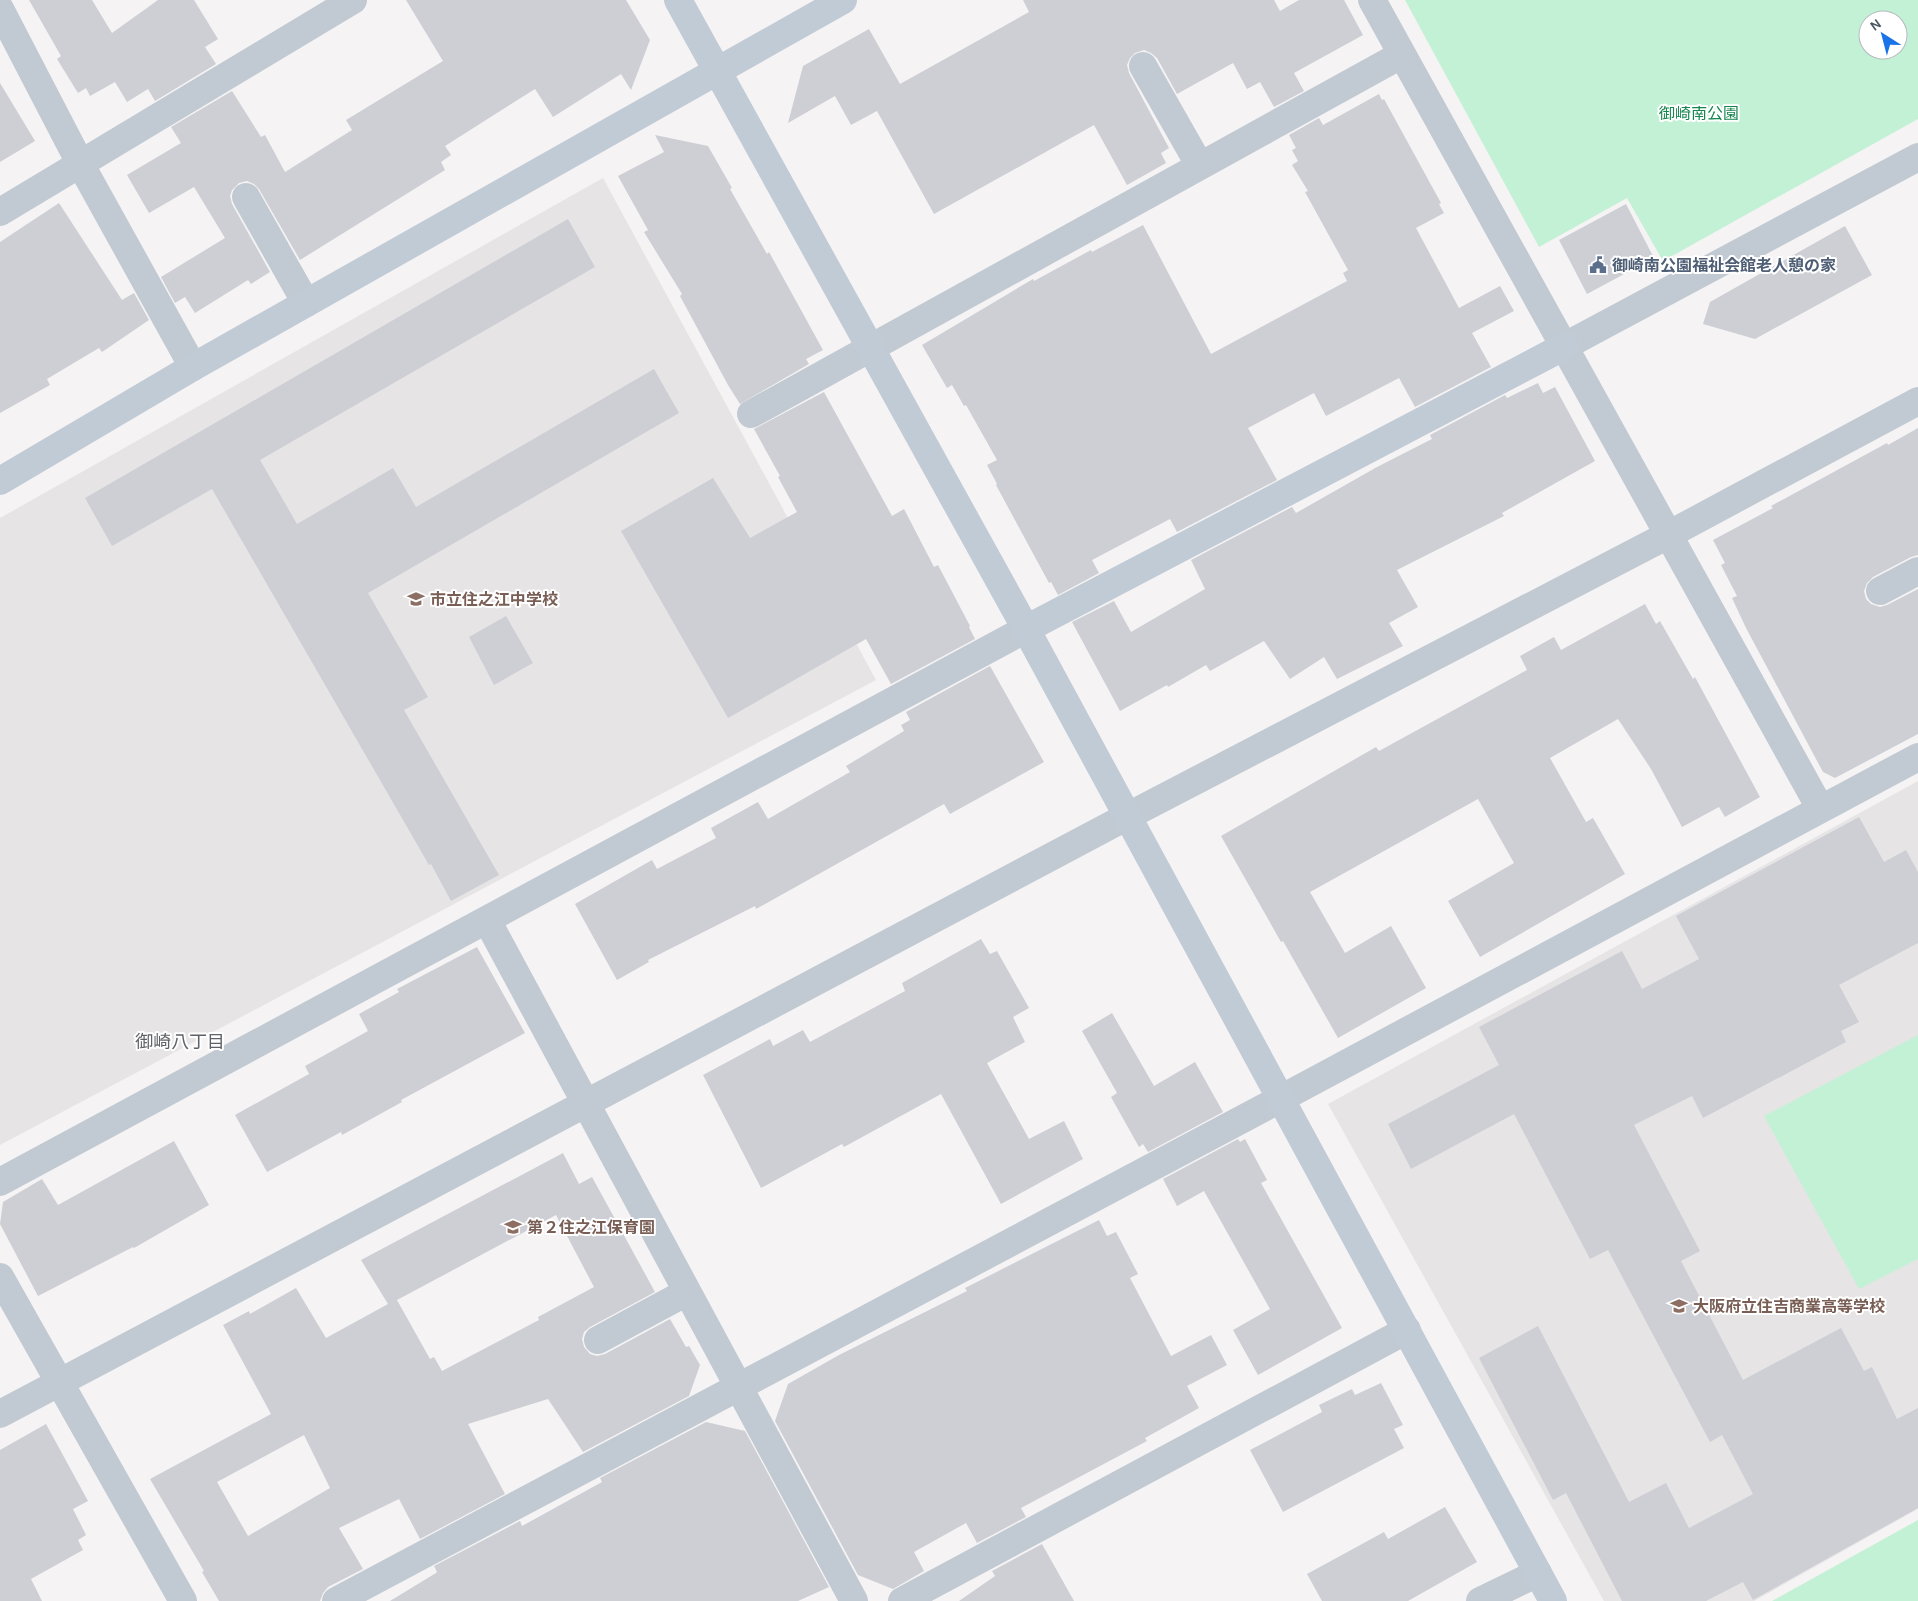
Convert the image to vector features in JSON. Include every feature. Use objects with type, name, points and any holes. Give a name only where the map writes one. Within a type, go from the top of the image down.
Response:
[{"type":"street","points":[[0,212],[353,0]]},
{"type":"street","points":[[678,0],[1026,629],[1282,1098],[1553,1601]]},
{"type":"street","points":[[0,480],[193,367],[843,0]]},
{"type":"street","points":[[1372,0],[1820,808]]},
{"type":"street","points":[[0,9],[81,164],[193,367]]},
{"type":"street","points":[[750,414],[1401,55]]},
{"type":"street","points":[[1143,66],[1200,166]]},
{"type":"street","points":[[0,1182],[1026,629],[1565,346],[1918,157]]},
{"type":"street","points":[[246,197],[306,303]]},
{"type":"street","points":[[0,1414],[1128,816],[1668,535],[1918,400]]},
{"type":"street","points":[[1880,591],[1918,571]]},
{"type":"street","points":[[336,1601],[1918,757]]},
{"type":"street","points":[[486,920],[854,1601]]},
{"type":"street","points":[[0,1277],[183,1601]]},
{"type":"street","points":[[598,1340],[687,1292]]},
{"type":"street","points":[[902,1601],[1407,1330]]},
{"type":"street","points":[[1480,1601],[1538,1572]]},
{"type":"shaded area","name":"市立住之江中学校","points":[[603,178],[876,680],[0,1145],[0,518]]},
{"type":"shaded area","name":"大阪府立住吉商業高等学校","points":[[1918,781],[1918,1509],[1754,1601],[1604,1601],[1328,1104]]},
{"type":"green space","name":"御崎南公園","points":[[1405,0],[1918,0],[1918,119],[1663,261],[1627,198],[1539,247]]},
{"type":"green space","points":[[1918,1035],[1918,1259],[1859,1289],[1764,1116]]},
{"type":"green space","points":[[1918,1520],[1918,1601],[1772,1601]]},
{"type":"building","points":[[29,0],[92,0],[112,33],[158,0],[194,0],[218,39],[205,47],[216,64],[155,101],[148,89],[127,102],[115,82],[90,96],[86,88],[78,93],[57,59],[61,56]]},
{"type":"building","points":[[406,0],[626,0],[650,40],[631,90],[621,74],[553,117],[535,89],[445,146],[451,155],[441,162],[445,170],[300,260],[259,189],[247,181],[239,183],[232,190],[230,196],[232,204],[270,272],[251,284],[248,280],[195,313],[185,297],[175,303],[161,277],[225,238],[194,187],[149,213],[127,175],[181,143],[171,127],[232,91],[261,137],[265,135],[285,172],[352,130],[346,120],[443,61]]},
{"type":"building","points":[[1023,0],[1274,0],[1280,11],[1299,0],[1344,0],[1363,35],[1294,73],[1304,91],[1274,107],[1260,82],[1247,89],[1233,63],[1177,94],[1157,58],[1144,50],[1135,53],[1127,65],[1129,73],[1169,148],[1161,153],[1166,163],[1127,185],[1094,125],[934,214],[877,111],[851,125],[835,96],[788,123],[803,66],[869,29],[900,84],[1029,12]]},
{"type":"building","points":[[0,83],[35,141],[0,162]]},
{"type":"building","points":[[1379,94],[1382,100],[1384,99],[1441,203],[1439,204],[1444,213],[1416,228],[1459,308],[1500,286],[1514,311],[1472,333],[1491,367],[1415,407],[1399,378],[1326,416],[1314,393],[1248,428],[1277,480],[1177,532],[1170,519],[1092,560],[1099,573],[1058,595],[1051,582],[1049,583],[996,485],[987,465],[997,460],[966,405],[964,406],[952,385],[947,388],[922,345],[1033,279],[1034,281],[1091,250],[1092,252],[1143,225],[1211,354],[1347,281],[1343,273],[1348,270],[1305,192],[1308,191],[1292,165],[1298,161],[1292,150],[1296,148],[1289,135],[1319,118],[1323,125]]},
{"type":"building","points":[[655,135],[708,146],[732,188],[730,189],[767,254],[769,252],[823,350],[806,359],[809,364],[740,404],[680,296],[682,294],[644,232],[648,230],[618,176],[664,152]]},
{"type":"building","points":[[59,203],[122,300],[134,293],[149,320],[102,352],[99,348],[47,379],[50,385],[0,413],[0,242]]},
{"type":"building","points":[[1626,204],[1654,258],[1587,294],[1559,240]]},
{"type":"building","points":[[568,219],[595,267],[260,460],[297,524],[393,468],[416,507],[654,369],[679,413],[368,593],[428,697],[404,710],[499,875],[451,901],[212,489],[112,546],[85,498]]},
{"type":"building","points":[[1845,226],[1872,275],[1755,339],[1703,324],[1710,302]]},
{"type":"building","points":[[1538,383],[1543,393],[1555,387],[1595,461],[1502,513],[1504,516],[1397,570],[1418,607],[1389,623],[1403,646],[1337,679],[1324,657],[1290,679],[1264,641],[1210,671],[1206,665],[1120,711],[1072,622],[1114,601],[1131,632],[1205,589],[1191,560],[1292,507],[1296,513],[1377,467],[1432,439],[1430,435],[1505,395],[1507,398]]},
{"type":"building","points":[[824,392],[892,516],[904,509],[934,567],[938,565],[975,639],[891,684],[866,639],[728,718],[621,531],[713,478],[750,538],[797,512],[754,429]]},
{"type":"building","points":[[1918,428],[1918,555],[1873,577],[1867,583],[1864,591],[1866,599],[1871,604],[1880,607],[1918,589],[1918,734],[1835,778],[1823,772],[1746,628],[1732,598],[1737,596],[1721,565],[1725,563],[1713,540],[1773,508],[1771,506]]},
{"type":"building","points":[[1645,604],[1656,624],[1660,621],[1693,679],[1695,677],[1760,797],[1725,817],[1719,807],[1682,827],[1651,769],[1618,719],[1550,758],[1586,822],[1593,818],[1625,874],[1480,957],[1448,901],[1514,863],[1478,799],[1310,892],[1345,953],[1391,926],[1426,988],[1338,1038],[1221,836],[1376,747],[1379,751],[1527,670],[1520,656],[1554,637],[1561,650]]},
{"type":"building","points":[[506,616],[533,663],[494,685],[469,637]]},
{"type":"building","points":[[990,666],[1044,762],[950,814],[944,804],[756,909],[755,906],[648,960],[649,962],[617,980],[575,904],[652,860],[657,869],[716,838],[711,828],[758,802],[768,819],[850,772],[846,766],[904,731],[901,725],[910,720],[906,712]]},
{"type":"building","points":[[1859,817],[1884,862],[1906,850],[1918,872],[1918,943],[1839,985],[1859,1022],[1841,1031],[1846,1042],[1703,1118],[1692,1096],[1634,1125],[1700,1251],[1681,1261],[1743,1380],[1841,1328],[1864,1371],[1872,1367],[1897,1419],[1918,1408],[1918,1508],[1753,1600],[1743,1582],[1706,1601],[1622,1601],[1566,1493],[1553,1500],[1479,1358],[1538,1326],[1629,1502],[1666,1483],[1689,1528],[1753,1494],[1722,1435],[1710,1442],[1608,1250],[1590,1259],[1514,1114],[1411,1169],[1388,1124],[1499,1065],[1479,1027],[1622,951],[1642,989],[1699,959],[1676,916]]},
{"type":"building","points":[[981,939],[990,954],[997,951],[1029,1008],[1013,1017],[1025,1042],[987,1063],[1029,1139],[1064,1121],[1083,1159],[1001,1204],[941,1094],[844,1147],[842,1144],[761,1188],[703,1075],[770,1039],[773,1046],[803,1030],[810,1042],[905,991],[902,983]]},
{"type":"building","points":[[477,947],[525,1033],[401,1100],[402,1102],[342,1135],[341,1132],[267,1172],[235,1115],[309,1074],[305,1066],[368,1031],[359,1014],[399,992],[397,989]]},
{"type":"building","points":[[1112,1013],[1154,1086],[1195,1062],[1223,1112],[1148,1152],[1143,1144],[1139,1147],[1111,1097],[1117,1093],[1082,1031]]},
{"type":"building","points":[[1238,1139],[1240,1142],[1245,1139],[1267,1180],[1261,1183],[1342,1328],[1258,1375],[1233,1330],[1270,1309],[1204,1191],[1177,1206],[1163,1179]]},
{"type":"building","points":[[174,1141],[209,1205],[134,1248],[38,1296],[0,1224],[3,1202],[42,1179],[58,1205]]},
{"type":"building","points":[[563,1153],[579,1184],[592,1177],[655,1292],[590,1327],[584,1332],[582,1339],[584,1347],[590,1354],[597,1356],[605,1354],[670,1319],[686,1347],[689,1346],[700,1365],[689,1396],[583,1452],[548,1399],[468,1424],[505,1494],[420,1539],[399,1499],[339,1528],[363,1569],[328,1587],[320,1601],[219,1601],[202,1572],[204,1571],[150,1479],[271,1414],[223,1325],[249,1311],[250,1314],[296,1288],[326,1338],[388,1304],[361,1260]],"holes":[[[556,1215],[594,1287],[538,1317],[539,1320],[442,1371],[434,1357],[430,1359],[397,1300]],[[304,1435],[330,1488],[248,1536],[217,1482]]]},
{"type":"building","points":[[1099,1220],[1107,1236],[1116,1232],[1138,1274],[1130,1278],[1171,1356],[1211,1335],[1227,1365],[1187,1386],[1199,1408],[1145,1438],[1147,1441],[1021,1508],[1026,1517],[977,1543],[966,1523],[914,1552],[924,1571],[893,1589],[858,1575],[775,1421],[788,1384],[839,1355],[967,1291],[965,1288]]},
{"type":"building","points":[[1381,1383],[1403,1425],[1394,1429],[1404,1448],[1283,1512],[1250,1450],[1322,1412],[1319,1405],[1352,1389],[1355,1395]]},
{"type":"building","points":[[706,1422],[745,1431],[829,1587],[798,1601],[390,1601],[436,1573],[434,1566],[520,1521],[522,1526],[602,1482],[600,1478]]},
{"type":"building","points":[[46,1424],[88,1501],[73,1509],[86,1535],[78,1540],[83,1550],[31,1579],[42,1601],[0,1601],[0,1450]]},
{"type":"building","points":[[1445,1507],[1477,1562],[1408,1601],[1322,1601],[1307,1574],[1384,1532],[1388,1539]]},
{"type":"building","points":[[1042,1544],[1074,1601],[959,1601],[995,1576],[992,1571]]},
{"type":"place","name":"御崎南公園福祉会館老人憩の家","points":[[1598,265]]},
{"type":"place","name":"市立住之江中学校","points":[[416,599]]},
{"type":"place","name":"第２住之江保育園","points":[[513,1227]]},
{"type":"place","name":"大阪府立住吉商業高等学校","points":[[1679,1306]]},
{"type":"district","name":"御崎八丁目","points":[[180,1042]]}]
